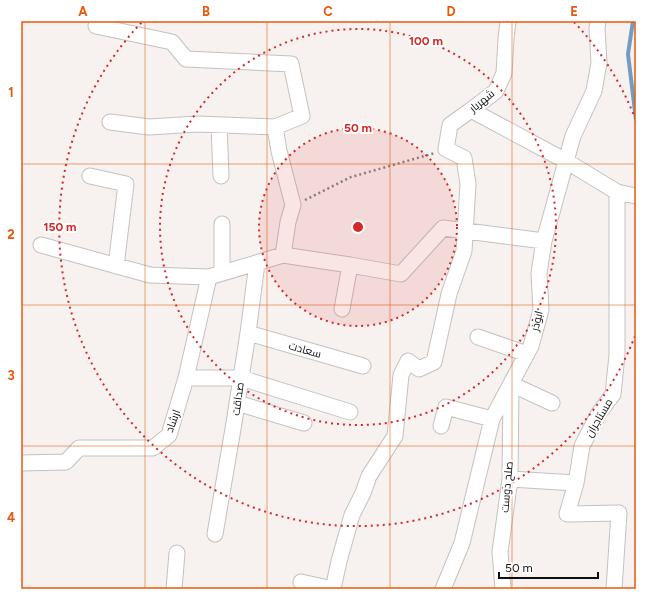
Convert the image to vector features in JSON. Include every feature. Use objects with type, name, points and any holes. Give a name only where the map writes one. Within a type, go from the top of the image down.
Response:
[{"type":"street","points":[[97,21],[96,26],[172,42],[186,59],[291,64],[302,116],[275,127],[197,124],[149,127],[110,122]]},
{"type":"street","name":"شهریار","points":[[446,149],[450,125],[496,91],[504,73],[508,21]]},
{"type":"street","name":"ابوذر","points":[[443,589],[462,543],[492,419],[531,346],[541,310],[539,273],[544,241],[573,136],[594,91],[599,63],[598,21]]},
{"type":"street","points":[[471,110],[566,161],[617,192],[636,196]]},
{"type":"street","points":[[219,125],[220,176]]},
{"type":"street","points":[[275,127],[279,151],[293,205],[288,222],[283,256]]},
{"type":"street","points":[[301,582],[333,589],[352,515],[363,493],[369,476],[395,436],[401,374],[408,361],[419,369],[434,362],[449,294],[464,251],[468,184],[464,158],[446,149]]},
{"type":"street","points":[[90,176],[126,184],[116,266]]},
{"type":"street","name":"مستاجران","points":[[614,589],[619,513],[567,514],[576,483],[582,446],[599,413],[614,394],[617,355],[617,192]]},
{"type":"street","name":"ارشاد","points":[[21,463],[66,462],[79,448],[153,448],[169,435],[215,275],[222,224]]},
{"type":"street","points":[[41,246],[150,275],[215,275],[283,256],[350,265],[401,274],[443,228],[544,241]]},
{"type":"street","name":"صداقت","points":[[215,534],[248,333],[257,263]]},
{"type":"street","points":[[342,309],[350,265]]},
{"type":"street","name":"سعادت","points":[[248,333],[363,366]]},
{"type":"street","points":[[478,337],[527,354]]},
{"type":"street","points":[[186,378],[240,378],[350,412]]},
{"type":"street","points":[[511,384],[550,403]]},
{"type":"street","name":"صلح دوست","points":[[503,589],[500,552],[510,479],[511,384]]},
{"type":"street","points":[[237,403],[304,423]]},
{"type":"street","points":[[441,426],[446,408],[492,419]]},
{"type":"street","points":[[510,479],[576,483]]},
{"type":"street","points":[[174,589],[178,553]]},
{"type":"path","points":[[293,205],[351,176],[446,149]]},
{"type":"waterway","points":[[633,21],[628,54],[636,120]]}]
